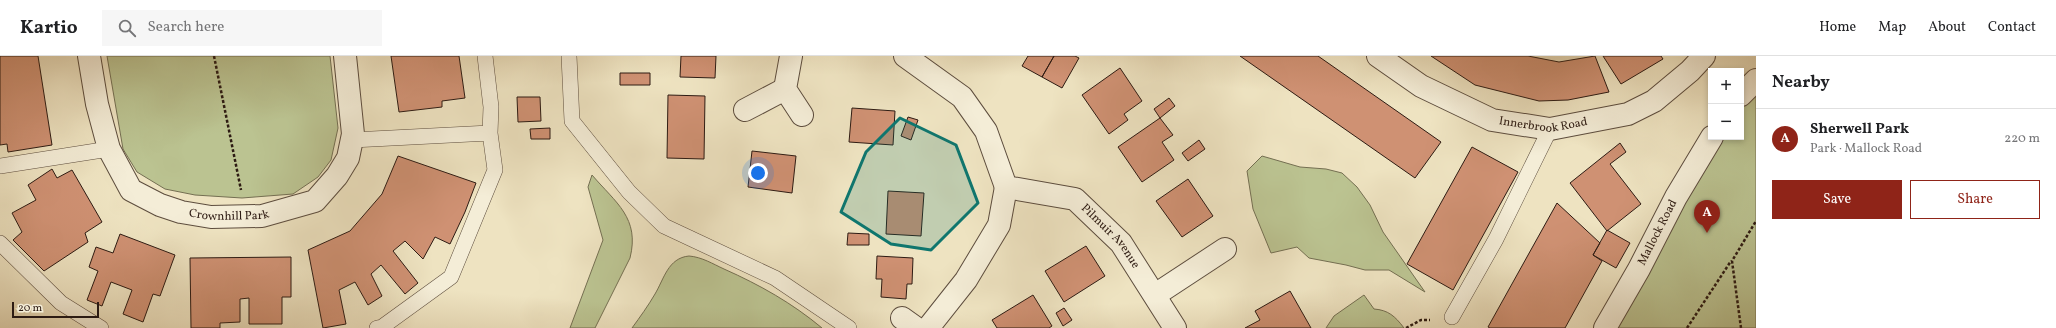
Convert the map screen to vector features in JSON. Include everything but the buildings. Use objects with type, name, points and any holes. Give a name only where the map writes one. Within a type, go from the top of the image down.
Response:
[{"type":"street","name":"Crownhill Park","points":[[89,56],[97,104],[109,150],[131,190],[160,205],[181,212],[211,217],[262,216],[315,201],[337,176],[348,158],[353,134],[345,56]]},
{"type":"street","points":[[791,56],[785,89],[802,115]]},
{"type":"street","points":[[905,56],[962,97],[986,132],[1006,187],[999,224],[966,280],[928,328]]},
{"type":"street","name":"Innerbrook Road","points":[[1378,56],[1421,86],[1492,120],[1550,129],[1628,114],[1654,101],[1690,71],[1704,56]]},
{"type":"street","points":[[1744,92],[1756,80]]},
{"type":"street","points":[[745,110],[785,89]]},
{"type":"street","name":"Mallock Road","points":[[1605,328],[1639,269],[1676,197],[1710,140]]},
{"type":"street","name":"Pilmuir Avenue","points":[[1006,187],[1075,198],[1121,243],[1175,328]]},
{"type":"street","points":[[1155,295],[1225,249]]},
{"type":"lane","points":[[377,328],[382,327],[451,277],[495,170],[490,133],[491,107],[485,56]]},
{"type":"lane","points":[[569,56],[572,121],[629,192],[664,226],[775,278],[849,328]]},
{"type":"lane","points":[[1452,317],[1496,239],[1550,129]]},
{"type":"lane","points":[[352,140],[490,133]]},
{"type":"lane","points":[[0,166],[109,150]]},
{"type":"lane","points":[[0,243],[61,303],[101,328]]},
{"type":"path","points":[[214,56],[242,198],[243,216]]},
{"type":"path","points":[[1687,328],[1756,221]]},
{"type":"path","points":[[1732,260],[1741,328]]},
{"type":"highlighted area","points":[[900,118],[956,145],[978,203],[931,250],[891,244],[841,212],[866,152]]},
{"type":"green space","points":[[107,56],[330,56],[338,128],[331,160],[318,177],[293,194],[242,198],[195,195],[165,189],[137,172],[123,149]]},
{"type":"green space","points":[[1756,80],[1756,328],[1605,328],[1710,140],[1744,140],[1744,92]]},
{"type":"green space","points":[[1262,156],[1300,167],[1326,169],[1342,173],[1357,187],[1370,205],[1383,232],[1425,292],[1389,270],[1365,270],[1309,258],[1297,247],[1271,253],[1253,209],[1247,171]]},
{"type":"green space","points":[[592,175],[617,203],[629,222],[632,232],[630,258],[595,328],[570,328],[603,240],[588,187]]},
{"type":"green space","points":[[689,256],[707,261],[763,288],[799,310],[822,328],[632,328],[644,311],[671,265],[682,258]]},
{"type":"green space","points":[[1364,295],[1374,309],[1391,314],[1404,328],[1326,328],[1334,316]]},
{"type":"place","name":"Sherwell Park","points":[[1707,233]]}]
